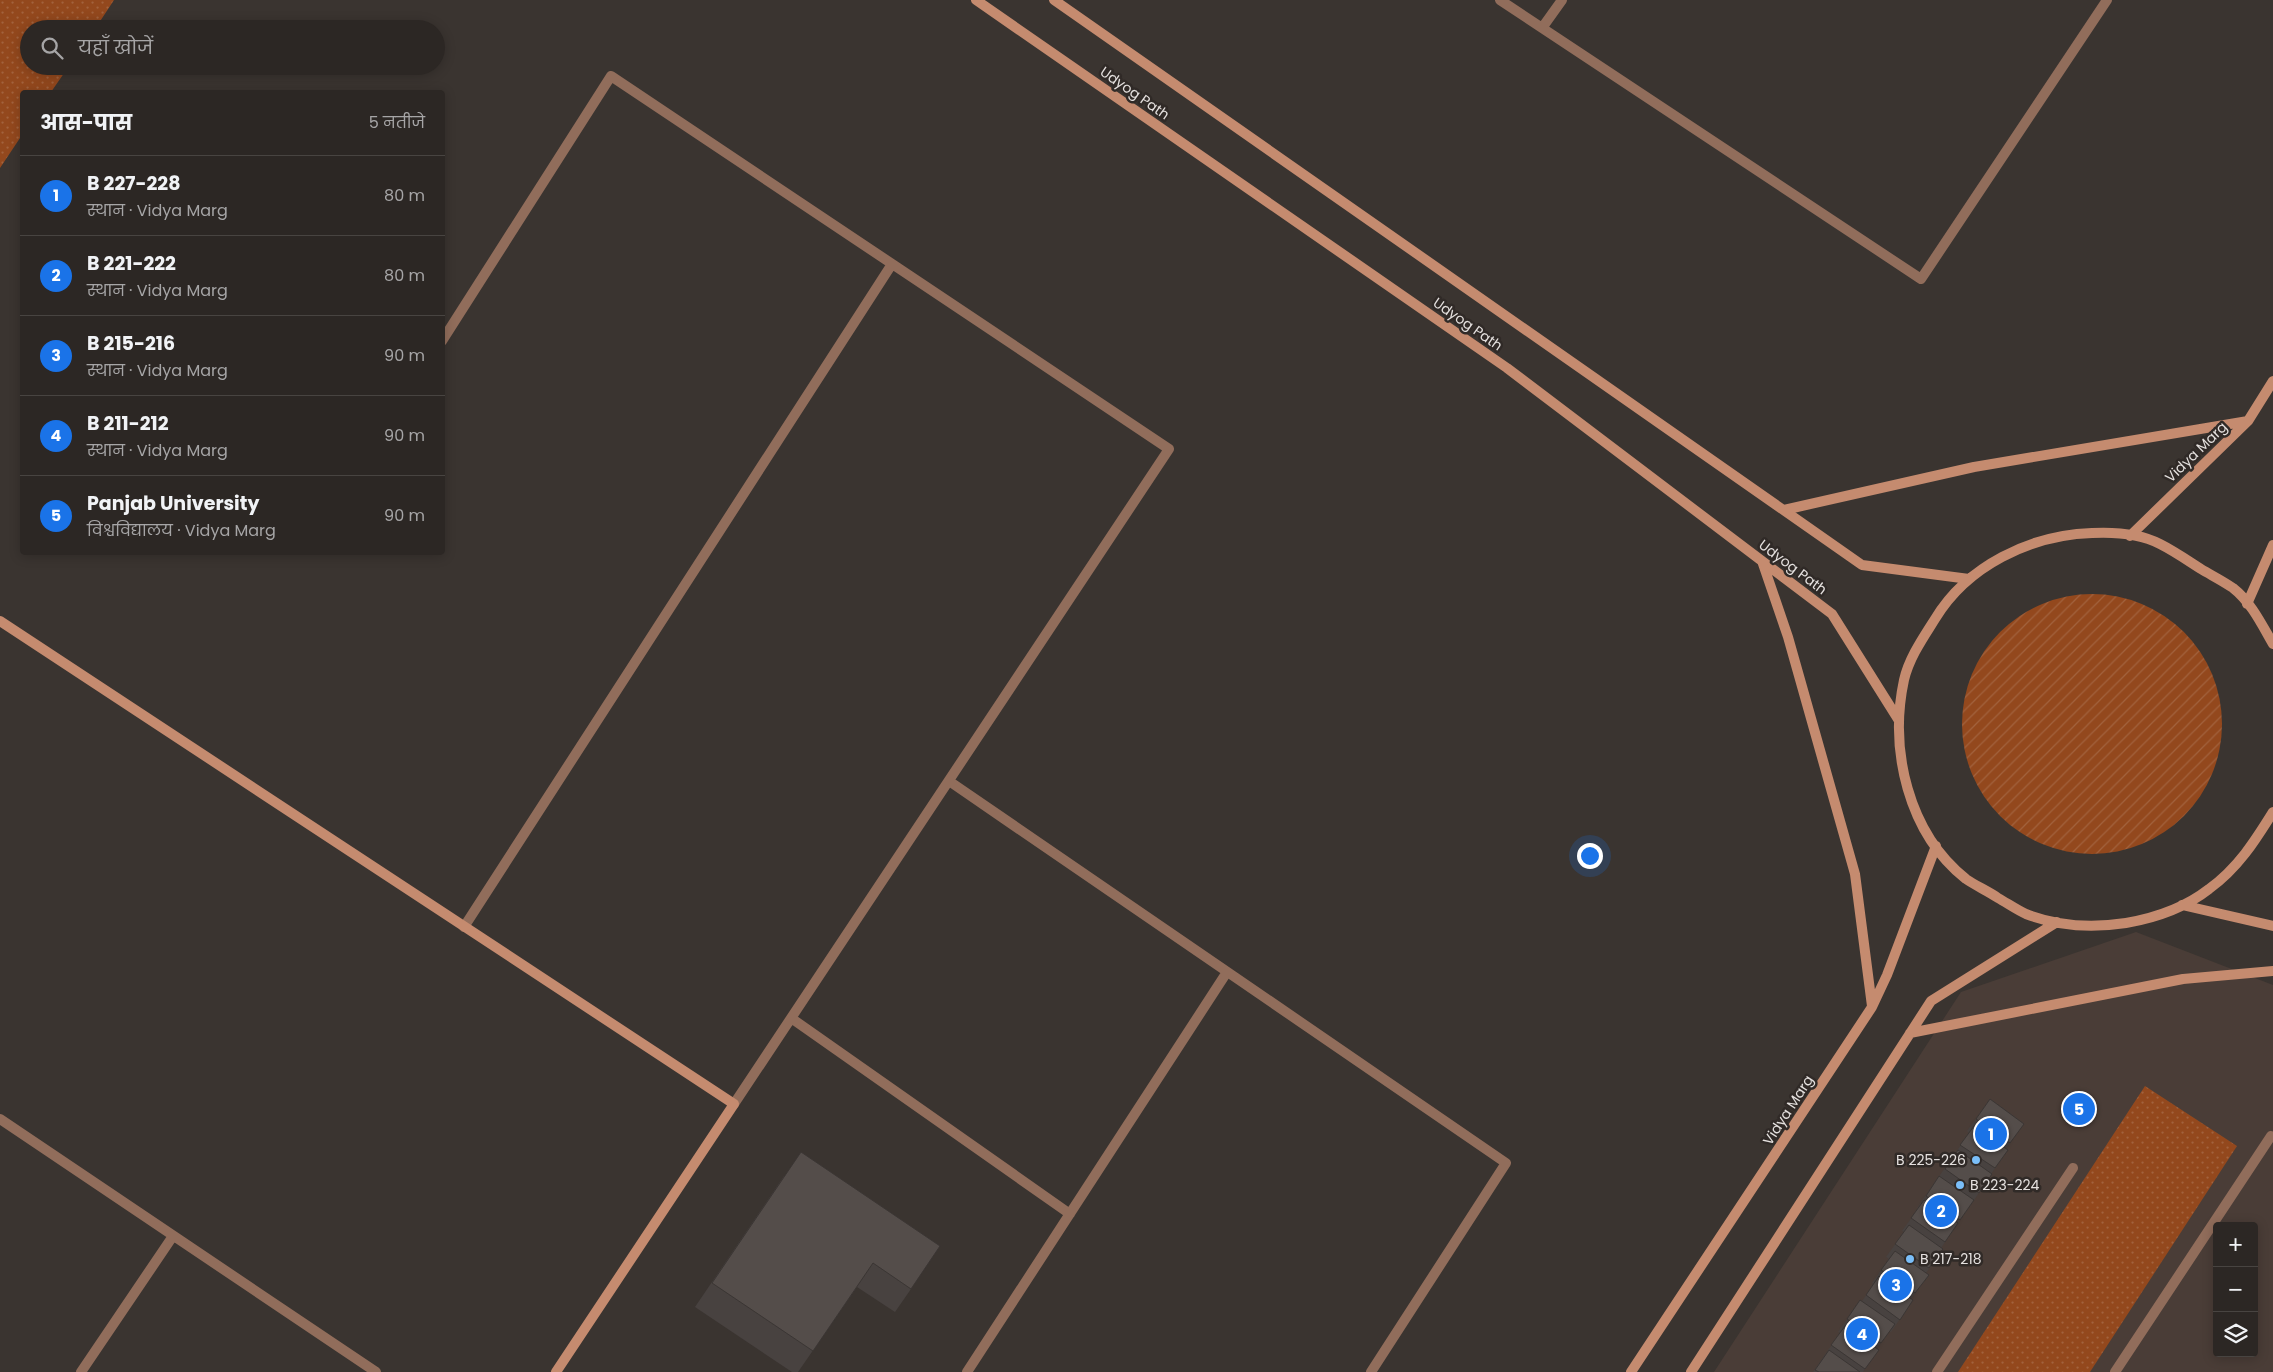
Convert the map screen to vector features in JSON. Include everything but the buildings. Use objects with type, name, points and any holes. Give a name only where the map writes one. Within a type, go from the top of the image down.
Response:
[{"type":"main road","name":"Udyog Path","points":[[976,0],[1507,368],[1832,614],[1898,719]]},
{"type":"main road","name":"Udyog Path","points":[[1054,0],[1862,565],[1969,579]]},
{"type":"main road","name":"Vidya Marg","points":[[2130,536],[2248,421],[2273,381]]},
{"type":"main road","points":[[1784,510],[1974,467],[2248,421]]},
{"type":"main road","points":[[2273,644],[2247,604],[2234,589],[2158,542],[2103,533],[2072,534],[2039,541],[1994,560],[1969,579],[1943,604],[1913,653],[1904,678],[1898,719],[1900,760],[1910,799],[1936,846],[1967,879],[2025,913],[2057,922],[2087,926],[2111,925],[2145,920],[2182,905],[2209,889],[2246,855],[2273,812]]},
{"type":"main road","points":[[2247,604],[2273,545]]},
{"type":"main road","points":[[1762,561],[1788,638],[1855,874],[1872,1007]]},
{"type":"main road","points":[[0,621],[734,1104],[556,1372]]},
{"type":"main road","name":"Vidya Marg","points":[[1631,1372],[1872,1007],[1887,975],[1936,846]]},
{"type":"main road","points":[[2182,905],[2273,926]]},
{"type":"main road","points":[[1691,1372],[1931,1001],[2057,922]]},
{"type":"main road","points":[[1910,1033],[2183,979],[2273,971]]},
{"type":"street","points":[[1500,0],[1921,279],[2107,0]]},
{"type":"street","points":[[1542,28],[1562,0]]},
{"type":"street","points":[[445,336],[611,76],[1169,449],[734,1104]]},
{"type":"street","points":[[464,927],[892,264]]},
{"type":"street","points":[[949,781],[1506,1164],[1371,1372]]},
{"type":"street","points":[[967,1372],[1227,972]]},
{"type":"street","points":[[791,1018],[1070,1214]]},
{"type":"street","points":[[0,1119],[376,1372]]},
{"type":"street","points":[[2115,1372],[2271,1136]]},
{"type":"street","points":[[1937,1372],[2073,1168]]},
{"type":"street","points":[[81,1372],[173,1236]]},
{"type":"shaded area","points":[[0,0],[114,0],[101,20],[20,20],[20,75],[63,75],[52,90],[20,90],[20,138],[0,168]]},
{"type":"shaded area","points":[[2092,594],[2117,597],[2142,604],[2164,616],[2184,632],[2200,652],[2212,674],[2219,699],[2222,724],[2219,749],[2212,774],[2200,796],[2184,816],[2164,832],[2142,844],[2117,851],[2092,854],[2067,851],[2042,844],[2020,832],[2000,816],[1984,796],[1972,774],[1965,749],[1962,724],[1965,699],[1972,674],[1984,652],[2000,632],[2020,616],[2042,604],[2067,597]]},
{"type":"shaded area","points":[[2136,932],[2273,985],[2273,1372],[1714,1372],[1961,992]]},
{"type":"shaded area","points":[[2145,1086],[2237,1146],[2090,1372],[1958,1372]]},
{"type":"place","name":"Panjab University","points":[[2079,1109]]},
{"type":"place","name":"B 227-228","points":[[1991,1134]]},
{"type":"place","name":"B 225-226","points":[[1976,1160]]},
{"type":"place","name":"B 223-224","points":[[1960,1185]]},
{"type":"place","name":"B 221-222","points":[[1941,1211]]},
{"type":"place","name":"B 217-218","points":[[1910,1259]]},
{"type":"place","name":"B 215-216","points":[[1896,1285]]},
{"type":"place","name":"B 211-212","points":[[1862,1334]]}]
